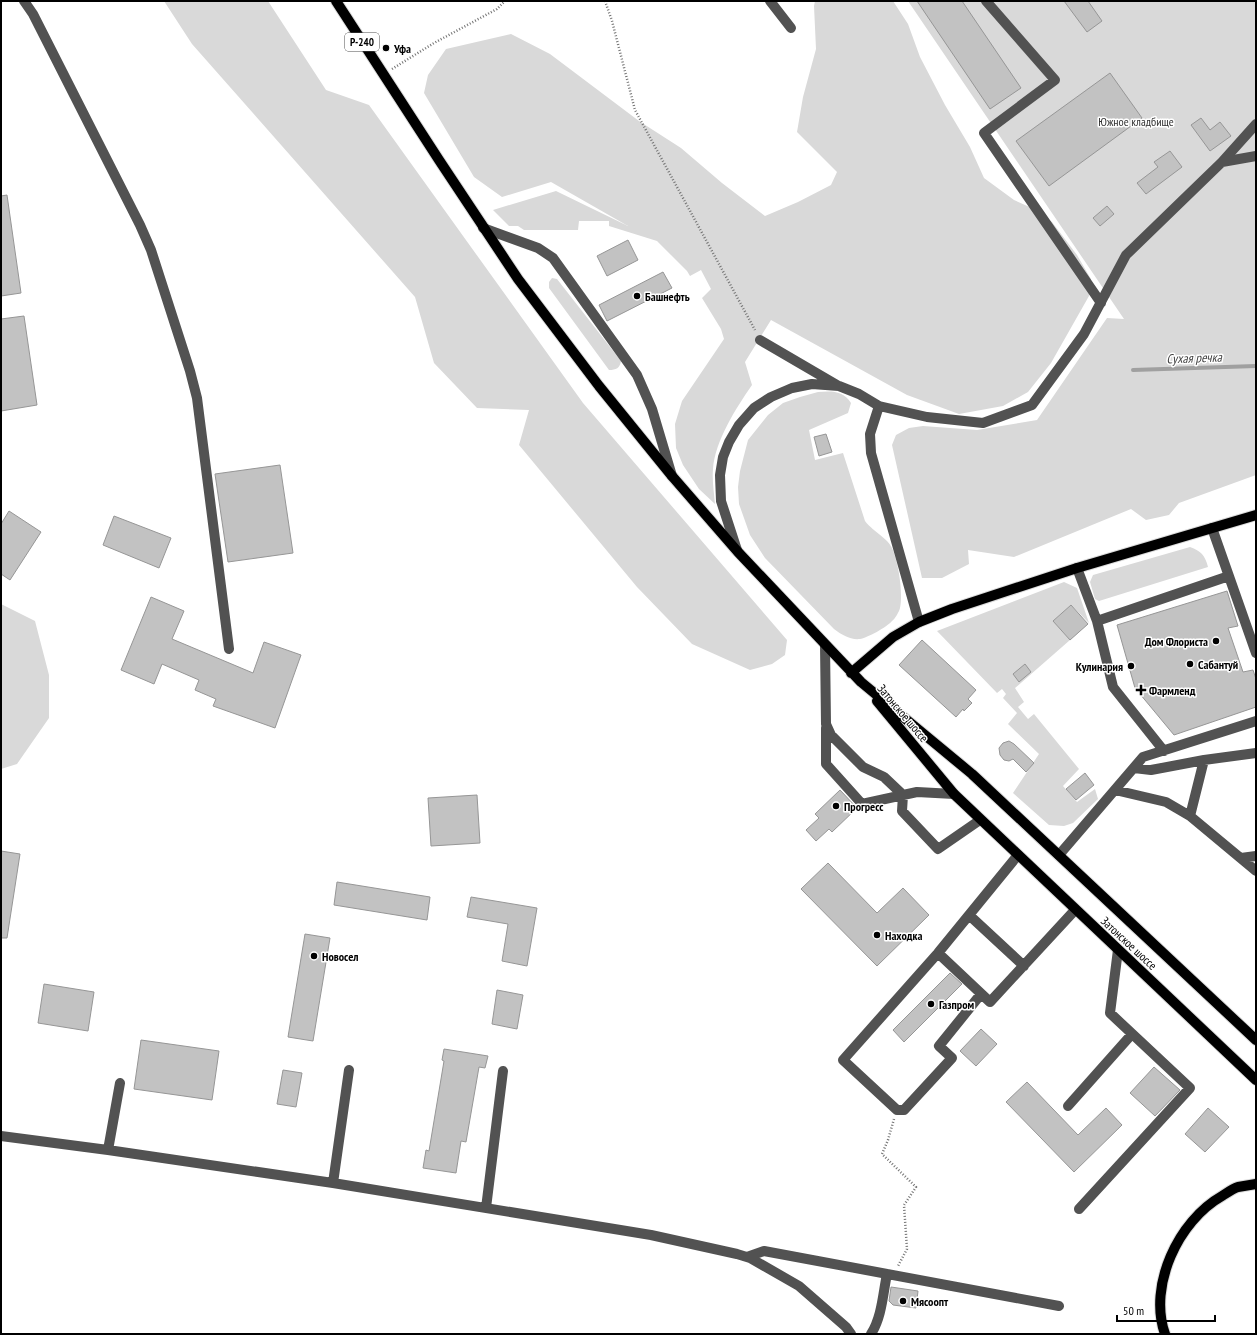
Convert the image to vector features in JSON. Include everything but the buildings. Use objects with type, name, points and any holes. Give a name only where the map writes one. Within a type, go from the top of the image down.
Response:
[{"type":"main road","name":"Р-240","points":[[336,1],[386,79]]},
{"type":"main road","points":[[386,79],[484,228],[551,323],[599,386],[672,476],[738,552],[825,645],[862,682]]},
{"type":"main road","points":[[851,672],[894,637],[919,622],[982,598],[1256,515]]},
{"type":"main road","name":"Затонское шоссе","points":[[862,682],[954,794],[1256,1080]]},
{"type":"main road","name":"Затонское шоссе","points":[[862,682],[972,774],[1224,1012],[1256,1040]]},
{"type":"main road","points":[[1224,1012],[1256,1033]]},
{"type":"main road","points":[[1165,1334],[1161,1323],[1160,1299],[1169,1260],[1185,1229],[1211,1202],[1237,1187],[1256,1184]]},
{"type":"street","points":[[24,1],[33,14],[140,225],[151,250],[188,363],[197,398],[229,649]]},
{"type":"street","points":[[770,1],[791,28]]},
{"type":"street","points":[[986,1],[1055,80],[984,133],[1101,302]]},
{"type":"street","points":[[760,340],[839,386],[859,394],[879,406],[927,417],[983,423],[1032,405],[1084,334],[1126,255],[1222,162],[1256,124]]},
{"type":"street","points":[[1222,162],[1256,156]]},
{"type":"street","points":[[484,228],[538,248],[553,258],[637,375],[652,409],[672,476]]},
{"type":"street","points":[[738,552],[721,501],[720,475],[723,457],[729,442],[739,425],[754,408],[771,397],[792,388],[812,384],[839,386]]},
{"type":"street","points":[[879,406],[870,434],[871,453],[919,622]]},
{"type":"street","points":[[1212,528],[1256,653]]},
{"type":"street","points":[[1078,568],[1097,621],[1112,687],[1164,751]]},
{"type":"street","points":[[1097,621],[1229,576]]},
{"type":"street","points":[[825,645],[826,764],[862,804],[917,792],[954,794]]},
{"type":"street","points":[[1059,855],[1143,757],[1256,722]]},
{"type":"street","points":[[826,724],[831,736],[863,767],[884,777],[902,795],[902,811],[938,849],[980,820]]},
{"type":"street","points":[[1134,768],[1151,770],[1204,760],[1256,753]]},
{"type":"street","points":[[1190,816],[1204,760]]},
{"type":"street","points":[[1115,790],[1166,802],[1190,816],[1256,871]]},
{"type":"street","points":[[981,994],[939,1046],[952,1058],[904,1110],[897,1110],[843,1060],[938,953],[1018,856]]},
{"type":"street","points":[[1241,858],[1256,856]]},
{"type":"street","points":[[938,953],[990,1002],[1075,910]]},
{"type":"street","points":[[969,915],[1024,966]]},
{"type":"street","points":[[1079,1209],[1190,1088],[1110,1014],[1118,950]]},
{"type":"street","points":[[1068,1106],[1132,1034]]},
{"type":"street","points":[[333,1183],[349,1070]]},
{"type":"street","points":[[486,1208],[503,1071]]},
{"type":"street","points":[[108,1150],[120,1083]]},
{"type":"street","points":[[1,1136],[333,1183],[651,1235],[747,1257],[799,1286],[846,1327],[851,1334]]},
{"type":"street","points":[[747,1257],[764,1251],[1059,1306]]},
{"type":"street","points":[[871,1334],[881,1308],[890,1274]]},
{"type":"path","points":[[386,79],[434,43],[497,9],[505,1]]},
{"type":"path","points":[[605,1],[612,21],[635,110],[760,340]]},
{"type":"path","points":[[890,1274],[907,1249],[904,1205],[916,1187],[882,1154],[897,1110]]},
{"type":"green space","points":[[164,1],[268,1],[326,90],[369,105],[583,403],[787,640],[785,655],[772,664],[750,670],[692,644],[637,587],[519,445],[529,410],[477,408],[434,363],[415,297],[192,44]]},
{"type":"green space","points":[[815,1],[893,1],[908,24],[920,57],[945,105],[970,147],[984,178],[1014,200],[1034,209],[1052,222],[1077,255],[1091,279],[1089,296],[1051,363],[1028,392],[1003,406],[959,414],[907,395],[771,320],[745,362],[752,385],[733,414],[718,447],[713,473],[715,504],[699,489],[683,465],[676,448],[675,424],[682,401],[724,339],[721,329],[702,298],[711,289],[701,270],[690,276],[687,271],[657,241],[609,226],[609,221],[579,221],[578,230],[524,230],[518,226],[509,226],[493,210],[556,191],[628,226],[551,182],[502,197],[474,177],[424,93],[428,75],[446,49],[511,34],[550,54],[639,121],[681,148],[722,183],[765,216],[798,202],[831,185],[837,172],[797,132],[803,97],[816,49]]},
{"type":"green space","name":"Южное кладбище","points":[[908,1],[1256,1],[1256,475],[1179,503],[1169,515],[1146,520],[1131,509],[1014,557],[968,550],[969,564],[942,578],[922,578],[892,445],[896,435],[909,428],[923,426],[977,430],[1037,420],[1107,318],[1124,319]]},
{"type":"green space","points":[[552,278],[557,279],[621,361],[617,368],[614,370],[609,370],[549,288],[549,282]]},
{"type":"green space","points":[[818,392],[836,392],[844,396],[851,403],[848,413],[809,430],[815,460],[843,453],[865,521],[889,543],[896,559],[899,573],[901,602],[897,615],[882,629],[860,639],[846,637],[834,629],[765,558],[750,535],[739,504],[738,487],[740,471],[748,440],[768,415],[783,403]]},
{"type":"green space","points":[[1190,547],[1202,554],[1208,567],[1099,601],[1095,599],[1090,582],[1093,575]]},
{"type":"green space","points":[[1064,582],[1077,588],[1089,623],[1071,605],[1053,621],[1070,640],[1015,688],[1024,702],[1018,707],[1028,719],[1034,714],[1079,769],[1063,786],[1077,802],[1095,789],[1098,799],[1073,823],[1064,826],[1049,825],[1013,793],[1039,754],[1008,724],[1017,713],[1003,698],[1006,694],[1002,689],[997,693],[937,631]]},
{"type":"green space","points":[[1,604],[35,621],[49,675],[49,718],[17,764],[1,769]]},
{"type":"waterway","name":"Сухая речка","points":[[1133,370],[1256,366]]},
{"type":"place","name":"Уфа","points":[[386,48]]},
{"type":"place","name":"Башнефть","points":[[637,296]]},
{"type":"place","name":"Дом Флориста","points":[[1216,641]]},
{"type":"place","name":"Сабантуй","points":[[1190,664]]},
{"type":"place","name":"Кулинария","points":[[1131,666]]},
{"type":"place","name":"Фармленд","points":[[1141,690]]},
{"type":"place","name":"Прогресс","points":[[836,806]]},
{"type":"place","name":"Находка","points":[[877,935]]},
{"type":"place","name":"Новосел","points":[[314,956]]},
{"type":"place","name":"Газпром","points":[[931,1004]]},
{"type":"place","name":"Мясоопт","points":[[903,1301]]}]
